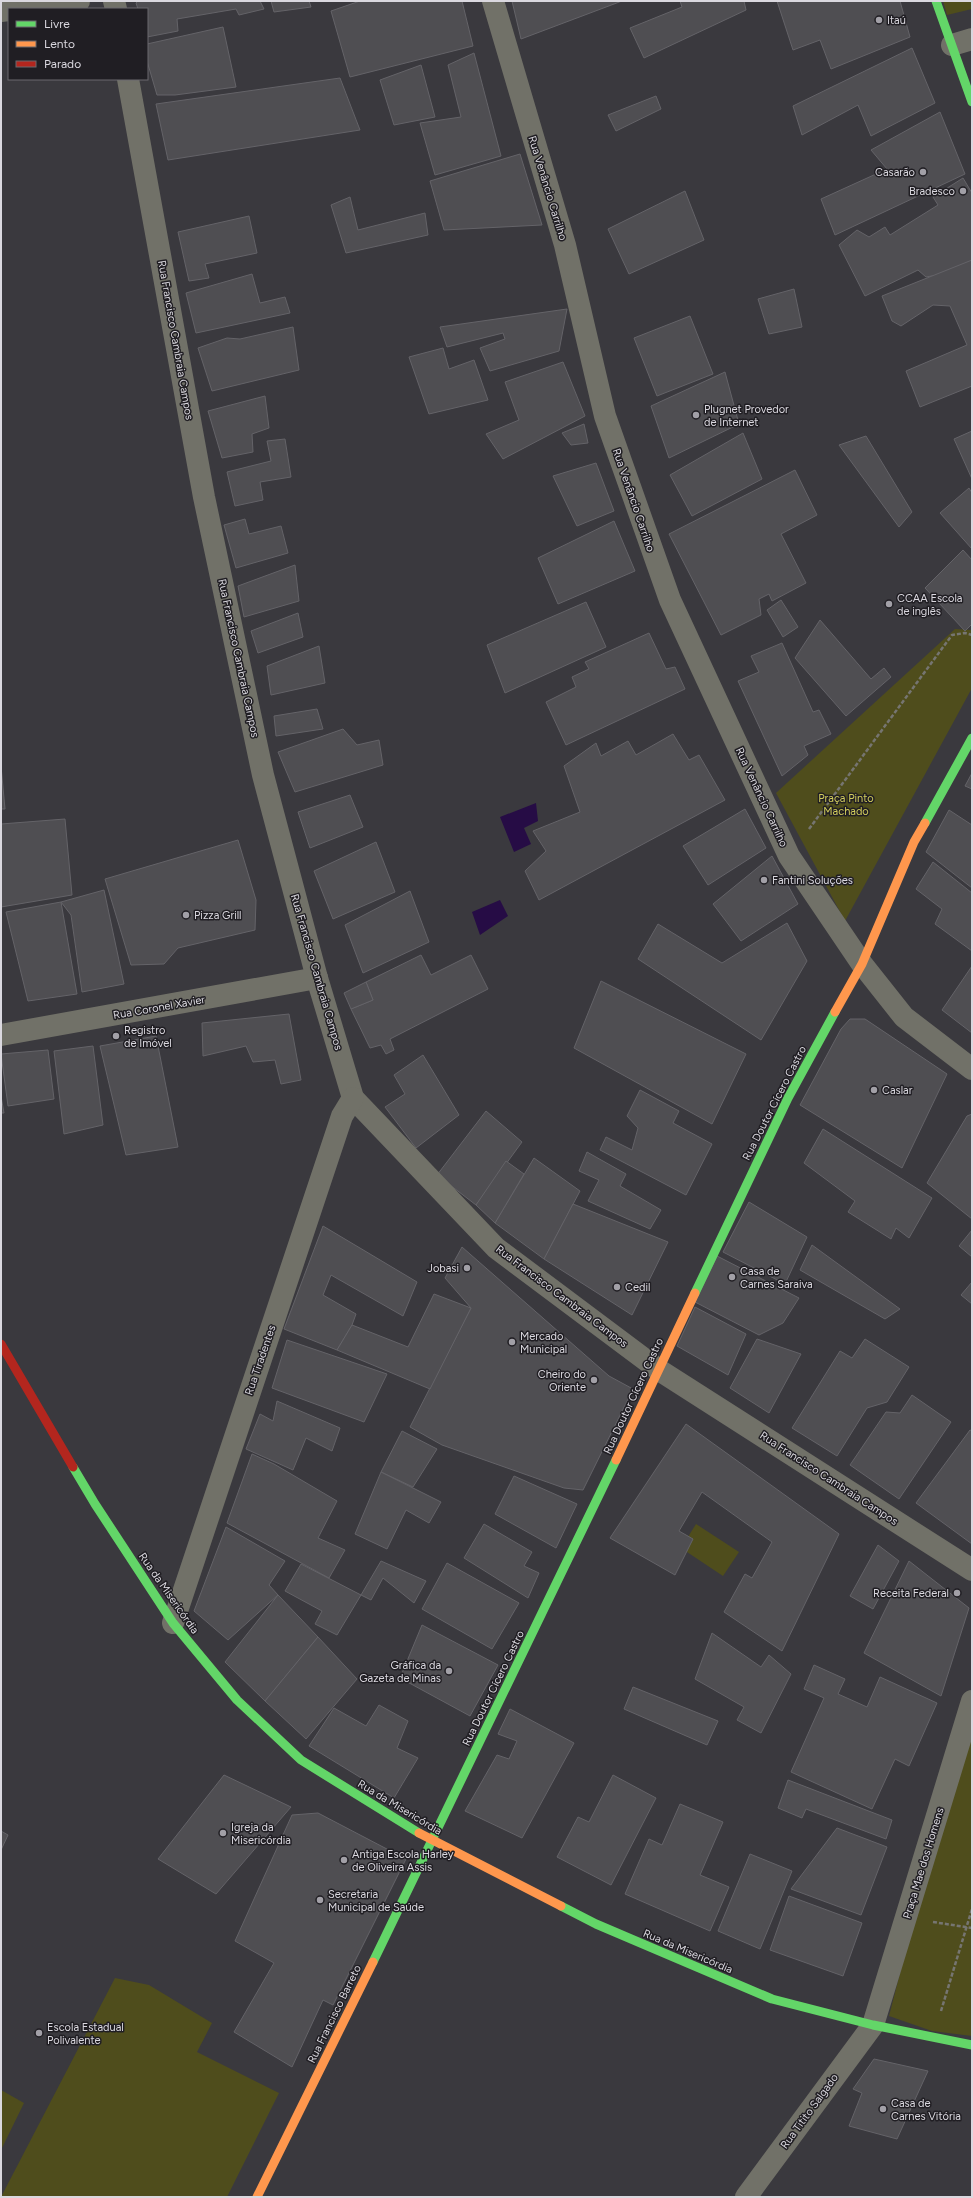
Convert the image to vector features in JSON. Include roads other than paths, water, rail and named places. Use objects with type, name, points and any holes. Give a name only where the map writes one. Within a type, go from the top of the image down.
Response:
[{"type":"street","points":[[26,8],[79,1]]},
{"type":"street","name":"Rua Venâncio Carrilho","points":[[493,1],[565,246],[607,423],[670,600],[789,856],[862,964],[904,1017],[972,1069]]},
{"type":"street","points":[[936,1],[962,42],[972,101]]},
{"type":"street","name":"Rua Francisco Cambraia Campos","points":[[128,80],[208,513],[264,775],[317,978],[352,1098],[496,1248],[659,1370],[972,1570]]},
{"type":"street","points":[[862,964],[914,842],[972,738]]},
{"type":"street","name":"Rua Doutor Cícero Castro","points":[[433,1842],[659,1370],[739,1197],[784,1105],[862,964]]},
{"type":"street","name":"Rua Coronel Xavier","points":[[1,1035],[317,978]]},
{"type":"street","name":"Rua Tiradentes","points":[[173,1623],[342,1116],[352,1098]]},
{"type":"street","name":"Rua da Misericórdia","points":[[1,1344],[95,1504],[173,1623],[238,1700],[301,1760],[433,1842],[596,1924],[694,1968],[772,1999],[873,2025],[972,2045]]},
{"type":"street","name":"Praça Mae dos Homens","points":[[873,2025],[907,1918],[972,1701]]},
{"type":"street","name":"Rua Francisco Barreto","points":[[257,2197],[433,1842]]},
{"type":"street","name":"Rua Titito Salgado","points":[[746,2197],[873,2025]]},
{"type":"place","name":"Itaú","points":[[879,20]]},
{"type":"place","name":"Casarão","points":[[923,172]]},
{"type":"place","name":"Bradesco","points":[[963,191]]},
{"type":"place","name":"Plugnet Provedor de Internet","points":[[696,415]]},
{"type":"place","name":"CCAA Escola de inglês","points":[[889,604]]},
{"type":"place","name":"Fantini Soluções","points":[[764,880]]},
{"type":"place","name":"Pizza Grill","points":[[186,915]]},
{"type":"place","name":"Registro de Imóvel","points":[[116,1036]]},
{"type":"place","name":"Caslar","points":[[874,1090]]},
{"type":"place","name":"Jobasi","points":[[467,1268]]},
{"type":"place","name":"Casa de Carnes Saraiva","points":[[732,1277]]},
{"type":"place","name":"Cedil","points":[[617,1287]]},
{"type":"place","name":"Mercado Municipal","points":[[512,1342]]},
{"type":"place","name":"Cheiro do Oriente","points":[[594,1380]]},
{"type":"place","name":"Receita Federal","points":[[957,1593]]},
{"type":"place","name":"Gráfica da Gazeta de Minas","points":[[449,1671]]},
{"type":"place","name":"Igreja da Misericórdia","points":[[223,1833]]},
{"type":"place","name":"Antiga Escola Harley de Oliveira Assis","points":[[344,1860]]},
{"type":"place","name":"Secretaria Municipal de Saúde","points":[[320,1900]]},
{"type":"place","name":"Escola Estadual Polivalente","points":[[39,2033]]},
{"type":"place","name":"Casa de Carnes Vitória","points":[[883,2109]]},
{"type":"park label","name":"Praça Pinto Machado","points":[[846,804]]}]
